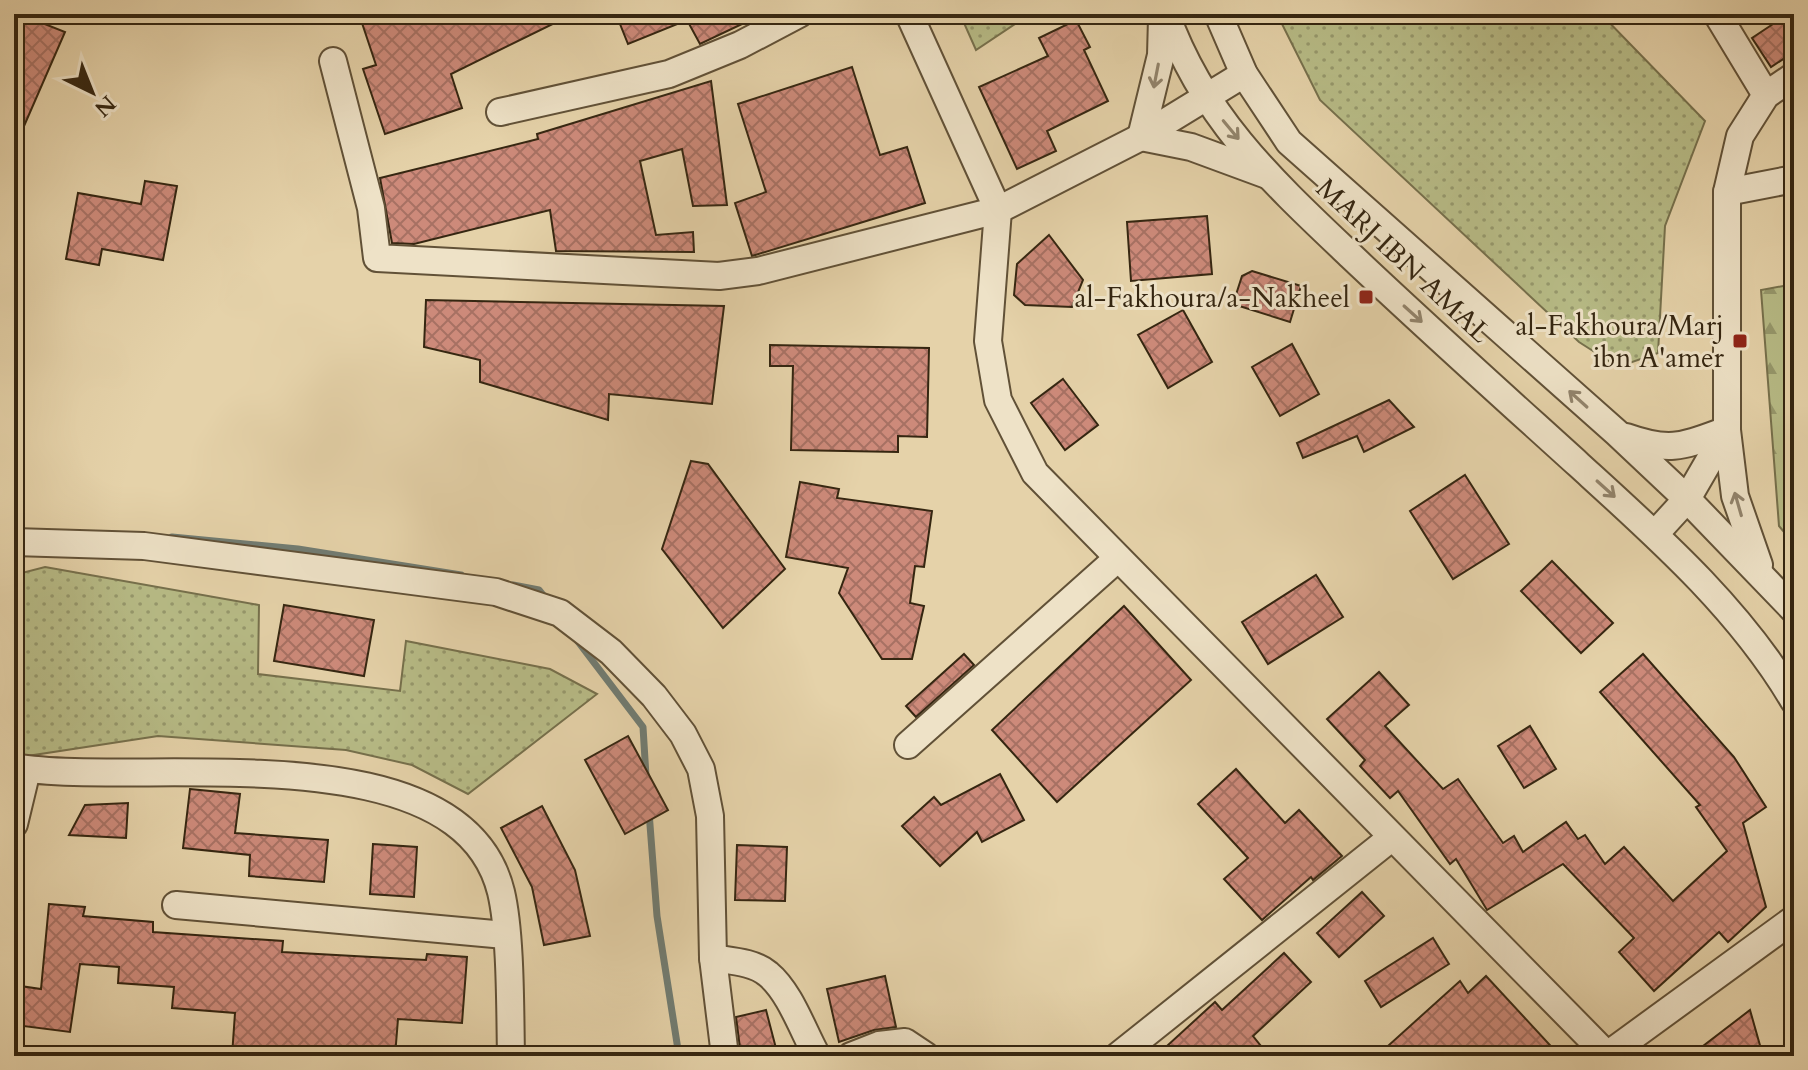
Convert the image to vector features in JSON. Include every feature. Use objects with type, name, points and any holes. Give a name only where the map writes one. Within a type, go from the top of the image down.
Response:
[{"type":"street","points":[[500,112],[669,74],[740,45],[799,14]]},
{"type":"street","points":[[909,14],[998,210],[988,341],[998,400],[1035,473],[1391,838],[1607,1056],[1794,919]]},
{"type":"street","points":[[1141,137],[1161,55],[1164,14]]},
{"type":"street","name":"MARJ IBN AMAL","points":[[1164,14],[1181,57],[1204,97],[1269,176],[1399,301],[1655,534],[1770,659],[1794,701]]},
{"type":"street","name":"MARJ IBN AMAL","points":[[1218,14],[1244,74],[1289,142],[1617,433],[1687,499],[1794,610]]},
{"type":"street","points":[[1717,14],[1766,95]]},
{"type":"street","points":[[333,61],[371,208],[377,258],[719,276],[758,271],[998,210],[1141,137],[1244,74]]},
{"type":"street","points":[[1763,576],[1735,496],[1727,430],[1727,192],[1740,136],[1766,95],[1794,76]]},
{"type":"street","points":[[1141,137],[1191,147],[1269,176]]},
{"type":"street","points":[[1727,192],[1794,179]]},
{"type":"street","points":[[1617,433],[1656,448],[1690,443],[1727,430]]},
{"type":"street","points":[[1655,534],[1687,499],[1727,430]]},
{"type":"street","points":[[14,542],[144,546],[496,592],[560,613],[611,652],[654,696],[683,734],[701,769],[710,816],[713,958],[725,1056]]},
{"type":"street","points":[[908,745],[1118,558]]},
{"type":"street","points":[[14,824],[21,768],[136,774],[293,773],[378,787],[433,810],[466,832],[491,867],[501,893],[511,1056]]},
{"type":"street","points":[[1118,1056],[1391,838]]},
{"type":"street","points":[[176,905],[505,935]]},
{"type":"street","points":[[713,958],[749,965],[767,973],[779,987],[817,1056]]},
{"type":"street","points":[[851,1056],[879,1045],[905,1042],[926,1056]]},
{"type":"green space","points":[[960,14],[1030,14],[976,50]]},
{"type":"green space","points":[[1277,14],[1601,14],[1705,121],[1665,226],[1658,353],[1618,367],[1579,342],[1320,100]]},
{"type":"green space","points":[[1794,284],[1794,544],[1779,526],[1761,290]]},
{"type":"green space","points":[[45,567],[259,605],[258,674],[400,691],[406,641],[550,669],[597,694],[468,794],[412,765],[346,750],[158,736],[14,758],[14,575]]},
{"type":"building","points":[[359,14],[573,14],[451,74],[462,108],[385,134],[363,69],[376,65]]},
{"type":"building","points":[[616,14],[763,14],[700,44],[687,20],[628,44]]},
{"type":"building","points":[[1788,14],[1794,14],[1794,52],[1771,67],[1752,38]]},
{"type":"building","points":[[22,15],[65,32],[14,149],[14,34]]},
{"type":"building","points":[[1076,20],[1090,47],[1084,50],[1108,101],[1047,131],[1056,151],[1017,169],[979,87],[1048,56],[1039,38]]},
{"type":"building","points":[[852,67],[880,155],[907,147],[925,203],[752,256],[735,203],[766,192],[738,104]]},
{"type":"building","points":[[711,81],[727,205],[693,206],[682,149],[640,161],[656,235],[693,232],[694,252],[556,251],[550,210],[414,244],[392,243],[380,178],[538,139],[537,134]]},
{"type":"building","points":[[145,181],[177,186],[163,260],[102,249],[99,265],[66,259],[78,193],[141,204]]},
{"type":"building","points":[[1207,216],[1212,274],[1131,281],[1127,222]]},
{"type":"building","points":[[1049,235],[1083,280],[1072,307],[1025,305],[1014,295],[1017,264]]},
{"type":"building","points":[[1252,271],[1301,286],[1290,322],[1233,304],[1242,276]]},
{"type":"building","points":[[426,300],[724,306],[712,404],[609,394],[608,420],[480,382],[480,360],[424,347]]},
{"type":"building","points":[[1183,310],[1212,362],[1168,388],[1138,335]]},
{"type":"building","points":[[1292,344],[1319,394],[1280,416],[1252,367]]},
{"type":"building","points":[[770,345],[929,348],[927,437],[898,436],[898,452],[791,450],[793,366],[770,366]]},
{"type":"building","points":[[1063,379],[1098,425],[1065,450],[1031,403]]},
{"type":"building","points":[[1389,400],[1414,427],[1364,452],[1357,436],[1303,458],[1297,443]]},
{"type":"building","points":[[691,461],[708,464],[785,569],[723,628],[662,549]]},
{"type":"building","points":[[1465,475],[1509,544],[1453,579],[1410,511]]},
{"type":"building","points":[[800,482],[839,489],[837,498],[932,511],[924,567],[915,566],[910,603],[924,606],[912,659],[882,659],[839,593],[848,568],[786,557]]},
{"type":"building","points":[[1552,561],[1613,623],[1581,653],[1521,591]]},
{"type":"building","points":[[1316,575],[1343,617],[1268,664],[1242,622]]},
{"type":"building","points":[[284,605],[374,620],[364,676],[274,661]]},
{"type":"building","points":[[1124,606],[1191,680],[1057,802],[992,730]]},
{"type":"building","points":[[964,654],[974,665],[916,717],[906,706]]},
{"type":"building","points":[[1643,654],[1734,757],[1766,807],[1743,823],[1766,907],[1728,942],[1719,932],[1654,991],[1619,952],[1634,938],[1563,864],[1487,910],[1456,859],[1450,864],[1398,791],[1390,798],[1360,766],[1365,760],[1327,719],[1379,672],[1409,705],[1385,726],[1443,789],[1458,779],[1503,843],[1514,836],[1523,852],[1566,822],[1578,839],[1585,835],[1605,864],[1624,847],[1673,901],[1727,851],[1696,807],[1700,805],[1600,692]]},
{"type":"building","points":[[1530,726],[1556,769],[1524,788],[1498,746]]},
{"type":"building","points":[[628,736],[668,810],[625,834],[585,760]]},
{"type":"building","points":[[1236,769],[1285,823],[1299,810],[1342,856],[1313,880],[1311,877],[1262,920],[1224,879],[1248,858],[1198,804]]},
{"type":"building","points":[[1000,774],[1024,820],[982,842],[977,832],[940,866],[902,826],[934,797],[941,805]]},
{"type":"building","points":[[190,789],[240,794],[235,833],[328,840],[324,882],[249,876],[250,855],[183,848]]},
{"type":"building","points":[[128,803],[126,838],[69,835],[85,805]]},
{"type":"building","points":[[542,806],[575,870],[590,936],[544,945],[532,887],[501,828]]},
{"type":"building","points":[[373,844],[417,847],[414,897],[370,894]]},
{"type":"building","points":[[737,845],[787,847],[785,901],[735,900]]},
{"type":"building","points":[[1362,892],[1384,916],[1339,957],[1317,933]]},
{"type":"building","points":[[49,904],[85,907],[83,916],[153,922],[153,932],[283,941],[282,952],[426,960],[427,954],[467,957],[462,1023],[398,1019],[395,1056],[232,1056],[235,1013],[172,1008],[174,987],[118,983],[119,967],[80,964],[70,1032],[15,1025],[20,986],[41,989]]},
{"type":"building","points":[[1433,938],[1449,964],[1381,1007],[1365,981]]},
{"type":"building","points":[[1284,953],[1311,982],[1253,1036],[1269,1056],[1178,1056],[1168,1045],[1215,1002],[1222,1010]]},
{"type":"building","points":[[885,976],[896,1027],[874,1030],[839,1042],[827,989]]},
{"type":"building","points":[[1486,976],[1560,1056],[1399,1056],[1389,1045],[1460,981],[1468,993]]},
{"type":"building","points":[[766,1010],[778,1056],[741,1056],[736,1017]]},
{"type":"building","points":[[1750,1010],[1763,1056],[1690,1056]]},
{"type":"waterway","points":[[172,537],[298,549],[461,575]]},
{"type":"waterway","points":[[513,585],[539,590],[547,600]]},
{"type":"waterway","points":[[576,639],[643,727],[646,776]]},
{"type":"waterway","points":[[649,812],[657,916],[679,1056]]},
{"type":"place","name":"al-Fakhoura/a-Nakheel","points":[[1366,297]]},
{"type":"place","name":"al-Fakhoura/Marj ibn A'amer","points":[[1740,341]]}]
